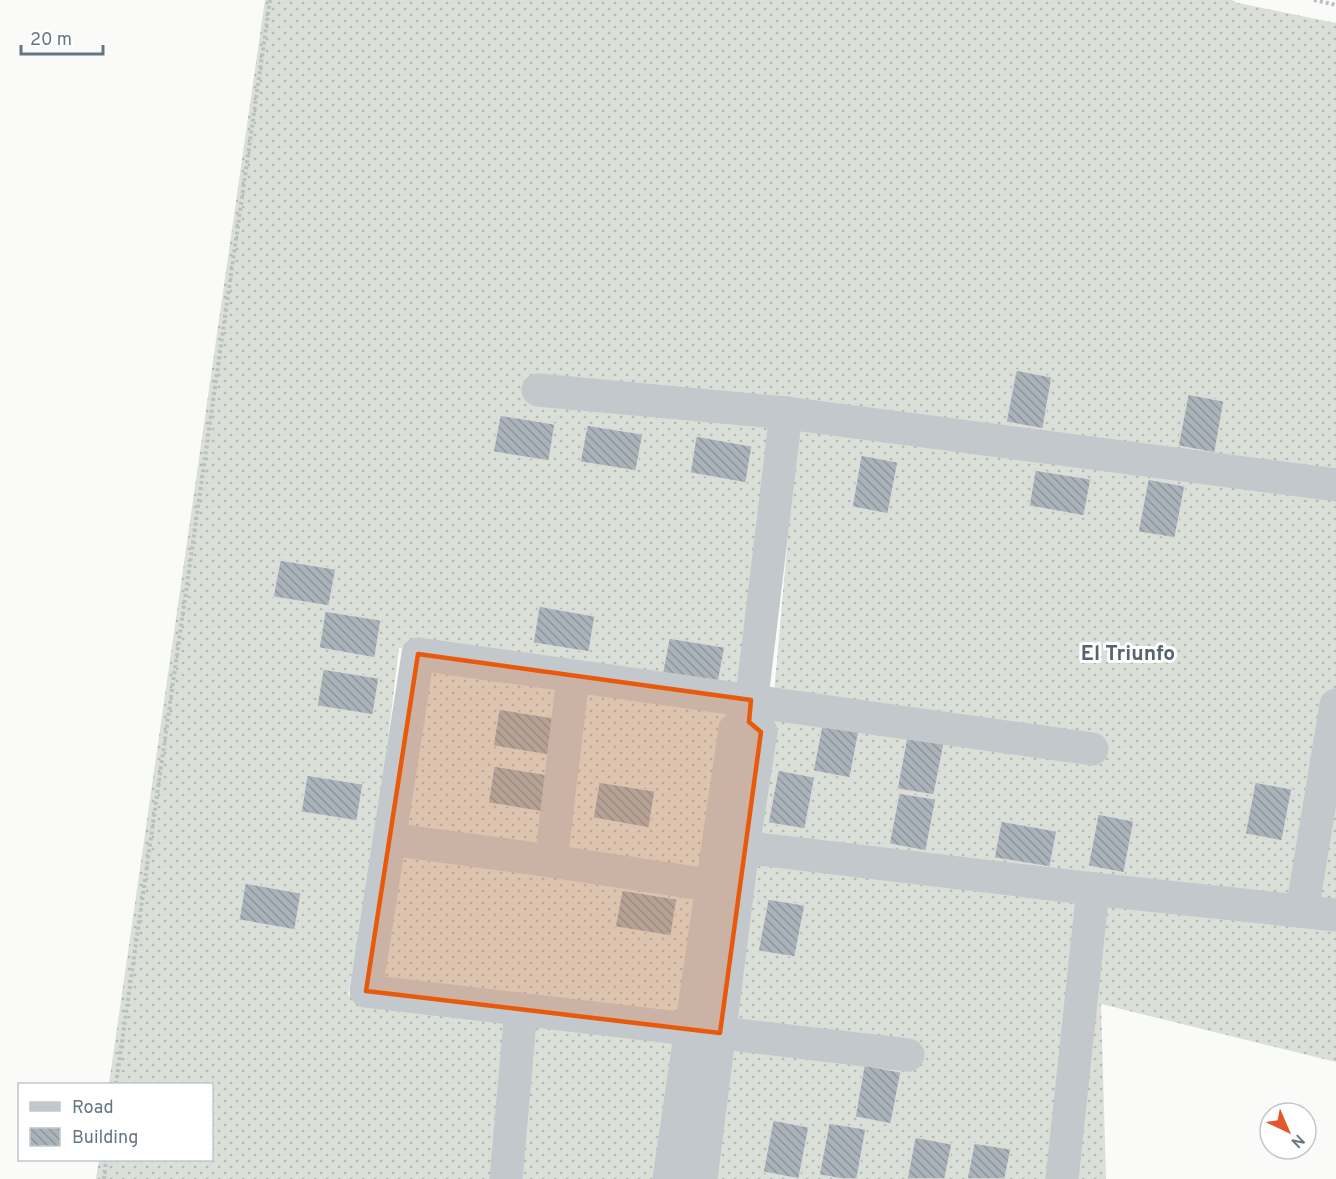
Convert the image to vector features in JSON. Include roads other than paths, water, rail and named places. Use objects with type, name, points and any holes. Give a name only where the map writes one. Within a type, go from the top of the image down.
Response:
[{"type":"street","points":[[538,390],[786,413],[1336,485]]},
{"type":"street","points":[[702,1179],[706,1031],[725,887],[735,729],[750,711],[786,413]]},
{"type":"street","points":[[908,1055],[366,991],[418,654],[573,677],[750,711],[1092,749]]},
{"type":"street","points":[[551,861],[573,677]]},
{"type":"street","points":[[1302,911],[1331,768],[1336,705]]},
{"type":"street","points":[[725,887],[742,847],[761,732],[750,711]]},
{"type":"street","points":[[389,839],[725,887]]},
{"type":"street","points":[[742,847],[1093,890],[1336,915]]},
{"type":"street","points":[[1062,1179],[1093,890]]},
{"type":"street","points":[[506,1179],[521,1009]]},
{"type":"street","points":[[669,1179],[706,1031]]},
{"type":"district","name":"El Triunfo","points":[[1128,653]]}]
